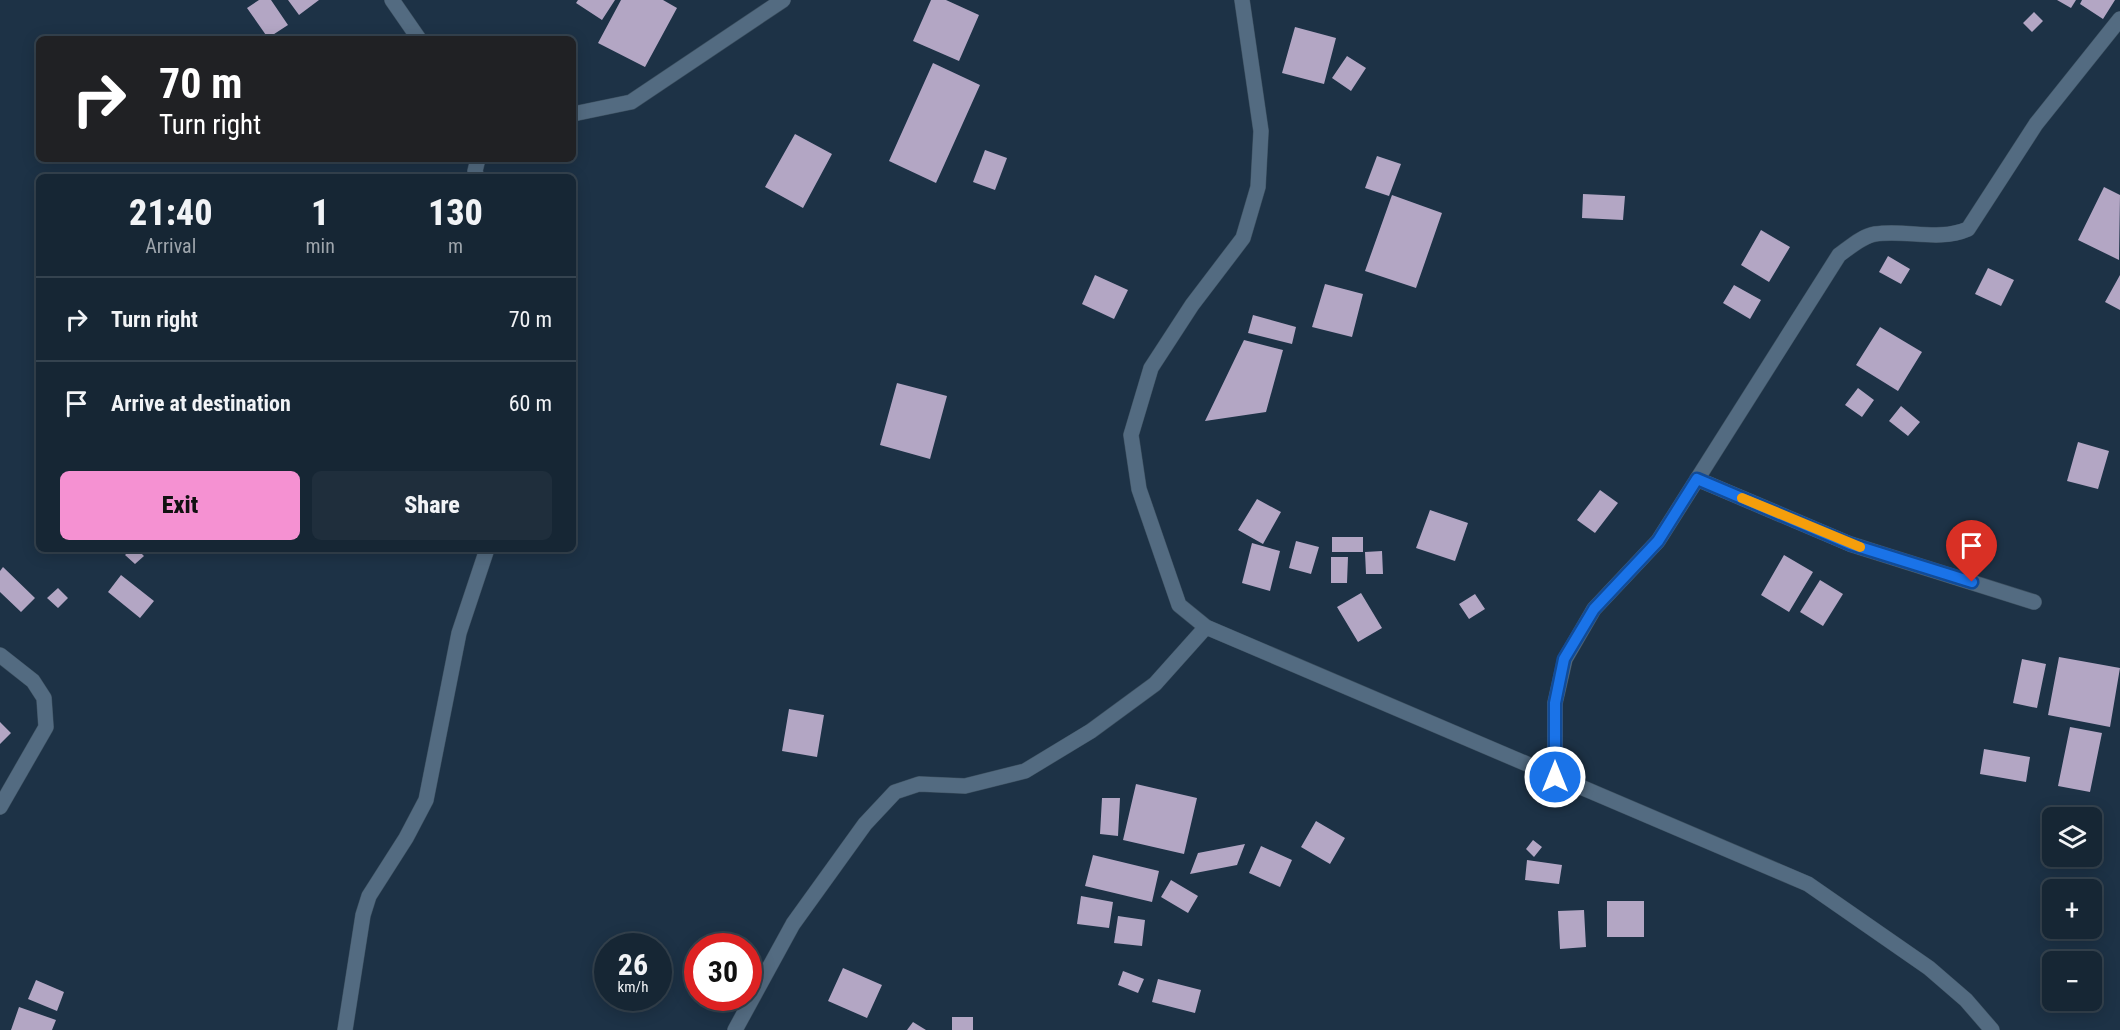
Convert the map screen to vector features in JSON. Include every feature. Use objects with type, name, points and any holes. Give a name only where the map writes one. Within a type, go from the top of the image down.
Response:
[{"type":"street","points":[[392,0],[416,36]]},
{"type":"street","points":[[576,113],[630,102],[783,0]]},
{"type":"street","points":[[1242,0],[1261,131],[1257,187],[1243,238],[1192,304],[1151,368],[1131,435],[1138,489],[1179,605],[1206,627],[1808,884],[1929,968],[1966,1000],[1992,1030]]},
{"type":"street","points":[[1555,777],[1555,703],[1564,659],[1594,609],[1658,541],[1839,255],[1855,243],[1874,234],[1954,235],[1968,229],[2036,124],[2120,19]]},
{"type":"street","points":[[1697,479],[1850,544],[2034,602]]},
{"type":"street","points":[[345,1030],[363,915],[369,896],[406,838],[426,800],[459,633],[486,552]]},
{"type":"street","points":[[735,1030],[793,924],[865,824],[895,792],[919,784],[965,786],[1024,771],[1091,731],[1155,684],[1206,627]]},
{"type":"street","points":[[0,656],[33,681],[44,698],[46,727],[0,807]]},
{"type":"building","points":[[259,0],[271,0],[288,25],[271,36],[267,36],[247,8]]},
{"type":"building","points":[[288,0],[319,0],[299,15]]},
{"type":"building","points":[[578,0],[615,0],[602,20],[576,3]]},
{"type":"building","points":[[621,0],[663,0],[677,8],[645,67],[598,43]]},
{"type":"building","points":[[931,0],[946,0],[979,15],[959,61],[913,41]]},
{"type":"building","points":[[2057,0],[2076,0],[2071,8]]},
{"type":"building","points":[[2082,0],[2115,0],[2103,19],[2080,4]]},
{"type":"building","points":[[2034,12],[2043,21],[2032,32],[2023,23]]},
{"type":"building","points":[[1295,27],[1336,38],[1324,84],[1282,73]]},
{"type":"building","points":[[1347,56],[1366,68],[1351,91],[1332,78]]},
{"type":"building","points":[[933,63],[980,85],[936,183],[889,161]]},
{"type":"building","points":[[795,134],[832,154],[803,208],[765,187]]},
{"type":"building","points":[[985,150],[1007,158],[995,190],[973,182]]},
{"type":"building","points":[[1377,156],[1401,164],[1389,196],[1365,188]]},
{"type":"building","points":[[2104,187],[2120,195],[2119,260],[2078,240]]},
{"type":"building","points":[[1583,194],[1625,196],[1623,220],[1582,218]]},
{"type":"building","points":[[1392,195],[1442,213],[1416,288],[1365,271]]},
{"type":"building","points":[[1761,230],[1790,247],[1769,282],[1741,265]]},
{"type":"building","points":[[1888,256],[1910,269],[1901,284],[1879,272]]},
{"type":"building","points":[[1988,268],[2014,280],[2001,306],[1975,294]]},
{"type":"building","points":[[1095,275],[1128,290],[1114,319],[1082,304]]},
{"type":"building","points":[[2120,275],[2120,310],[2105,302]]},
{"type":"building","points":[[1325,284],[1363,294],[1352,337],[1312,327]]},
{"type":"building","points":[[1734,285],[1761,300],[1750,319],[1723,303]]},
{"type":"building","points":[[1253,315],[1296,327],[1292,344],[1248,333]]},
{"type":"building","points":[[1880,327],[1922,352],[1898,391],[1856,365]]},
{"type":"building","points":[[1244,340],[1283,350],[1266,412],[1205,421]]},
{"type":"building","points":[[897,383],[947,396],[930,459],[880,445]]},
{"type":"building","points":[[1858,388],[1874,400],[1862,417],[1845,405]]},
{"type":"building","points":[[1901,406],[1920,422],[1908,436],[1889,421]]},
{"type":"building","points":[[2078,442],[2109,451],[2098,489],[2067,481]]},
{"type":"building","points":[[1600,490],[1618,503],[1595,533],[1577,520]]},
{"type":"building","points":[[1257,499],[1281,512],[1263,544],[1238,530]]},
{"type":"building","points":[[1430,510],[1468,523],[1455,561],[1416,548]]},
{"type":"building","points":[[1332,537],[1363,537],[1363,552],[1332,552]]},
{"type":"building","points":[[1296,541],[1319,547],[1311,574],[1289,568]]},
{"type":"building","points":[[1252,543],[1280,551],[1270,591],[1242,583]]},
{"type":"building","points":[[1382,551],[1383,574],[1366,574],[1365,552]]},
{"type":"building","points":[[128,552],[140,552],[144,556],[135,564],[125,555]]},
{"type":"building","points":[[1784,555],[1813,572],[1789,612],[1761,595]]},
{"type":"building","points":[[1331,557],[1348,557],[1347,583],[1331,583]]},
{"type":"building","points":[[3,567],[35,598],[21,612],[0,592],[0,571]]},
{"type":"building","points":[[121,575],[154,601],[140,618],[108,592]]},
{"type":"building","points":[[1820,580],[1843,594],[1823,626],[1800,612]]},
{"type":"building","points":[[58,588],[68,598],[58,608],[47,598]]},
{"type":"building","points":[[1361,593],[1382,628],[1358,642],[1337,607]]},
{"type":"building","points":[[1475,594],[1485,609],[1469,619],[1459,604]]},
{"type":"building","points":[[2059,657],[2120,668],[2110,727],[2048,715]]},
{"type":"building","points":[[2022,659],[2046,664],[2037,708],[2013,703]]},
{"type":"building","points":[[789,709],[824,715],[817,757],[782,751]]},
{"type":"building","points":[[0,722],[11,733],[0,744]]},
{"type":"building","points":[[2070,727],[2102,733],[2090,792],[2058,786]]},
{"type":"building","points":[[1984,749],[2030,757],[2026,782],[1980,774]]},
{"type":"building","points":[[1136,784],[1197,798],[1184,854],[1123,840]]},
{"type":"building","points":[[1102,798],[1120,798],[1118,836],[1100,834]]},
{"type":"building","points":[[1316,821],[1345,838],[1330,864],[1301,847]]},
{"type":"building","points":[[1533,840],[1542,847],[1534,857],[1526,849]]},
{"type":"building","points":[[1245,844],[1237,865],[1190,874],[1198,853]]},
{"type":"building","points":[[1261,846],[1292,860],[1280,887],[1249,873]]},
{"type":"building","points":[[1093,855],[1159,871],[1152,902],[1085,886]]},
{"type":"building","points":[[1527,860],[1562,865],[1559,884],[1525,880]]},
{"type":"building","points":[[1171,880],[1198,896],[1188,913],[1161,897]]},
{"type":"building","points":[[1081,896],[1113,902],[1109,928],[1077,924]]},
{"type":"building","points":[[1607,901],[1644,901],[1644,937],[1607,937]]},
{"type":"building","points":[[1584,910],[1586,947],[1560,949],[1558,911]]},
{"type":"building","points":[[1118,916],[1145,920],[1142,946],[1114,943]]},
{"type":"building","points":[[843,968],[882,985],[867,1018],[828,1001]]},
{"type":"building","points":[[1123,971],[1144,979],[1138,993],[1118,985]]},
{"type":"building","points":[[1158,979],[1201,990],[1195,1013],[1152,1002]]},
{"type":"building","points":[[36,980],[64,992],[57,1011],[28,999]]},
{"type":"building","points":[[19,1007],[56,1020],[52,1030],[11,1030]]},
{"type":"building","points":[[952,1017],[973,1017],[973,1030],[952,1030]]},
{"type":"building","points":[[913,1022],[926,1030],[907,1030]]},
{"type":"slow traffic","points":[[1742,498],[1860,547]]},
{"type":"route","points":[[1555,777],[1555,703],[1564,659],[1594,609],[1658,541],[1697,479],[1850,544],[1972,582]]}]
